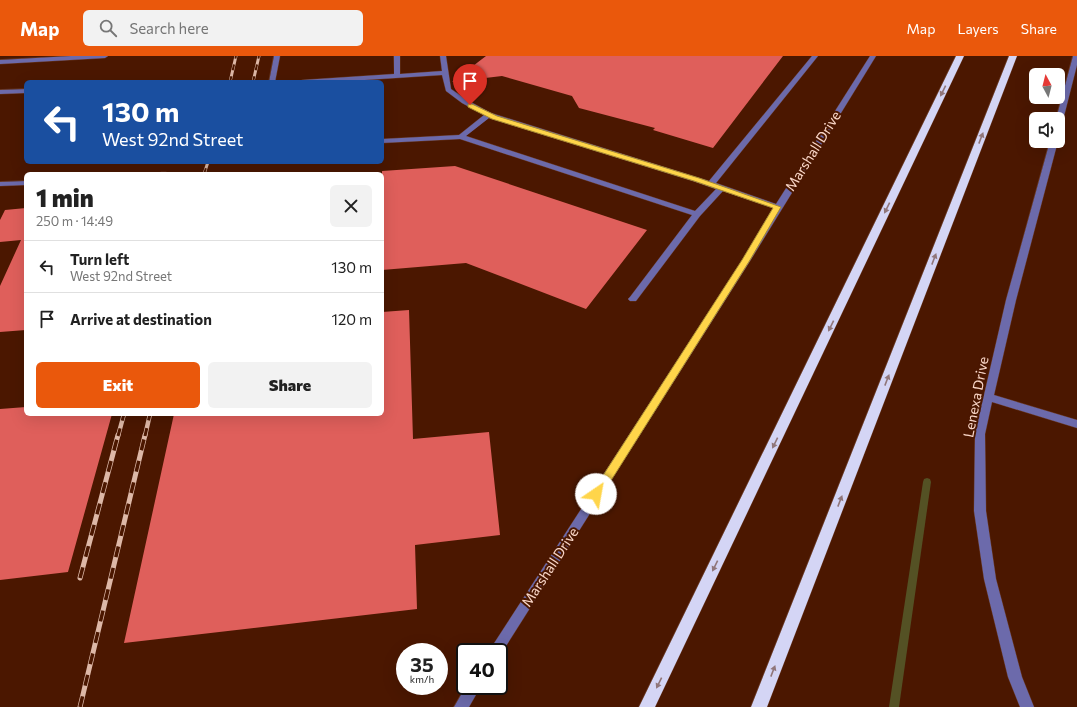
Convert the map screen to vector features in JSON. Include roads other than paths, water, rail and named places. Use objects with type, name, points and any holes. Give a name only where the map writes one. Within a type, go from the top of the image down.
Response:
[{"type":"highway","points":[[648,707],[960,56]]},
{"type":"highway","points":[[759,707],[1013,56]]},
{"type":"street","points":[[0,62],[105,56]]},
{"type":"street","points":[[272,80],[277,56]]},
{"type":"street","points":[[397,56],[397,76]]},
{"type":"street","points":[[443,56],[448,90],[460,100],[488,115],[711,184],[778,207]]},
{"type":"street","points":[[711,184],[815,56]]},
{"type":"street","name":"Marshall Drive","points":[[502,643],[742,267],[873,56]]},
{"type":"street","points":[[1061,112],[1076,56]]},
{"type":"street","points":[[334,80],[445,73]]},
{"type":"street","points":[[0,92],[24,91]]},
{"type":"street","points":[[461,137],[488,115]]},
{"type":"street","points":[[384,141],[461,137],[697,214]]},
{"type":"street","name":"Lenexa Drive","points":[[1027,707],[1015,677],[990,579],[980,511],[980,434],[1011,300],[1052,148]]},
{"type":"street","points":[[0,184],[24,183]]},
{"type":"street","points":[[633,299],[697,214],[721,188]]},
{"type":"street","points":[[988,397],[1077,424]]},
{"type":"street","points":[[461,707],[468,695]]},
{"type":"waterway","points":[[894,707],[927,482]]},
{"type":"railway","points":[[230,80],[236,56]]},
{"type":"railway","points":[[253,80],[259,56]]},
{"type":"railway","points":[[205,172],[207,164]]},
{"type":"railway","points":[[118,436],[123,416]]},
{"type":"railway","points":[[145,436],[150,416]]},
{"type":"railway","points":[[80,578],[118,435]]},
{"type":"railway","points":[[80,707],[145,435]]}]
